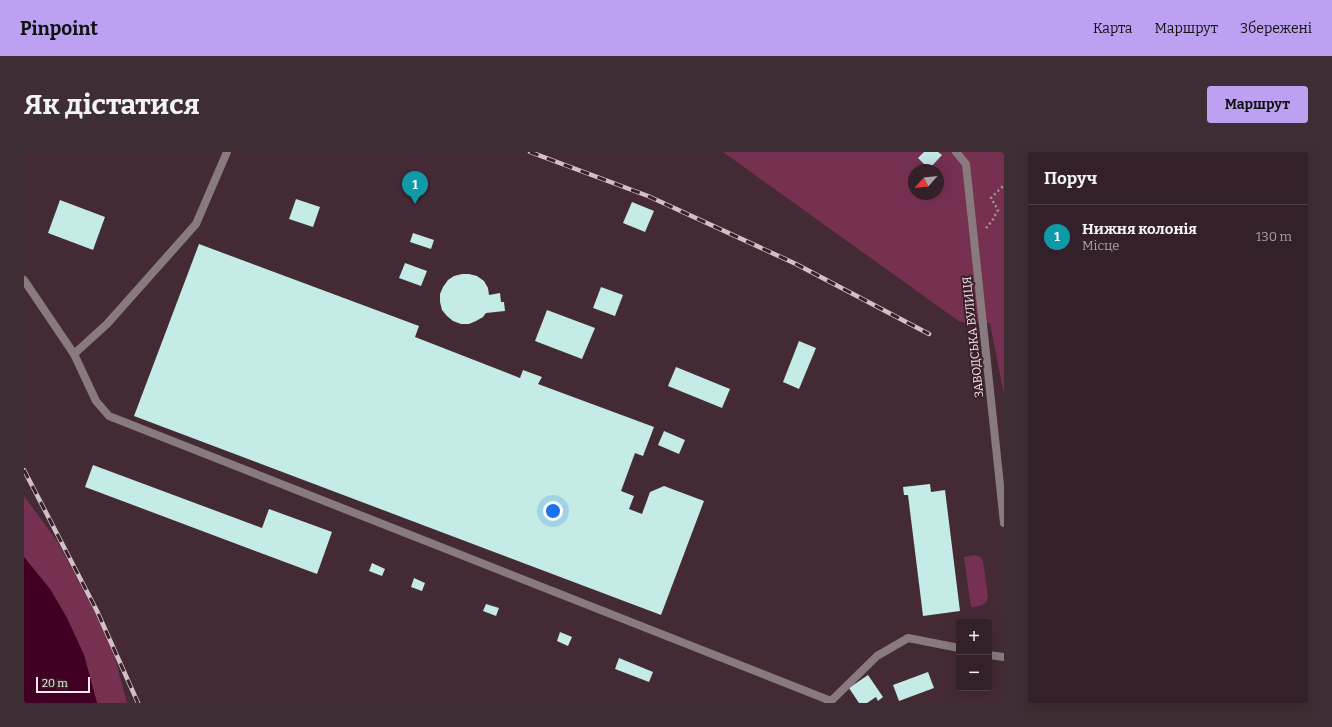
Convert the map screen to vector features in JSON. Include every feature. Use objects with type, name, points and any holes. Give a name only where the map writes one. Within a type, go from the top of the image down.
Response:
[{"type":"street","points":[[74,354],[107,324],[196,224],[227,152]]},
{"type":"street","name":"ЗАВОДСЬКА ВУЛИЦЯ","points":[[956,152],[966,164],[1004,523]]},
{"type":"street","points":[[24,280],[74,354],[96,401],[109,416],[829,702],[877,656],[908,638],[956,647]]},
{"type":"street","points":[[992,655],[1004,657]]},
{"type":"path","points":[[975,240],[992,221],[998,210],[991,198],[1004,184]]},
{"type":"shaded area","points":[[723,152],[1004,152],[1004,395],[990,323],[960,322]]},
{"type":"shaded area","points":[[24,496],[57,541],[110,640],[127,703],[97,703],[84,655],[67,618],[50,589],[24,557]]},
{"type":"shaded area","points":[[975,555],[980,557],[983,561],[988,597],[984,604],[971,607],[964,557]]},
{"type":"shaded area","points":[[24,557],[50,589],[67,618],[84,655],[97,703],[24,703]]},
{"type":"building","points":[[924,152],[938,152],[942,155],[934,164],[924,164],[918,158]]},
{"type":"building","points":[[296,199],[320,207],[313,227],[289,219]]},
{"type":"building","points":[[60,200],[105,217],[93,250],[48,233]]},
{"type":"building","points":[[632,202],[654,211],[645,232],[623,223]]},
{"type":"building","points":[[413,233],[434,240],[431,249],[410,242]]},
{"type":"building","points":[[199,244],[419,326],[415,337],[520,378],[523,370],[542,377],[538,384],[654,427],[643,456],[635,453],[621,491],[634,496],[629,509],[642,514],[650,492],[664,486],[704,501],[661,615],[134,416]]},
{"type":"building","points":[[405,263],[427,271],[421,286],[399,278]]},
{"type":"building","points":[[462,274],[477,276],[484,281],[488,288],[489,295],[500,293],[501,302],[504,302],[505,311],[486,313],[483,317],[469,324],[461,324],[453,321],[447,316],[442,310],[440,294],[448,280],[454,276]]},
{"type":"building","points":[[601,287],[623,295],[615,316],[593,308]]},
{"type":"building","points":[[547,310],[595,328],[582,359],[535,341]]},
{"type":"building","points":[[799,341],[816,348],[799,389],[783,382]]},
{"type":"building","points":[[676,367],[730,389],[722,408],[668,386]]},
{"type":"building","points":[[664,431],[685,440],[679,454],[658,445]]},
{"type":"building","points":[[93,465],[262,528],[269,509],[332,532],[317,574],[85,487]]},
{"type":"building","points":[[930,484],[931,492],[945,490],[960,611],[923,616],[908,495],[904,495],[903,487]]},
{"type":"building","points":[[372,563],[385,569],[382,576],[369,571]]},
{"type":"building","points":[[414,578],[425,583],[422,591],[411,587]]},
{"type":"building","points":[[486,604],[499,608],[496,616],[483,611]]},
{"type":"building","points":[[560,632],[572,637],[568,646],[557,641]]},
{"type":"building","points":[[619,658],[653,672],[649,682],[615,669]]},
{"type":"building","points":[[928,672],[934,688],[899,701],[893,685]]},
{"type":"building","points":[[868,675],[883,697],[878,701],[876,697],[867,703],[859,703],[849,688]]},
{"type":"railway","points":[[530,152],[648,196],[796,264],[929,334]]},
{"type":"railway","points":[[24,470],[97,611],[138,703]]},
{"type":"place","name":"Нижня колонія","points":[[415,204]]}]
